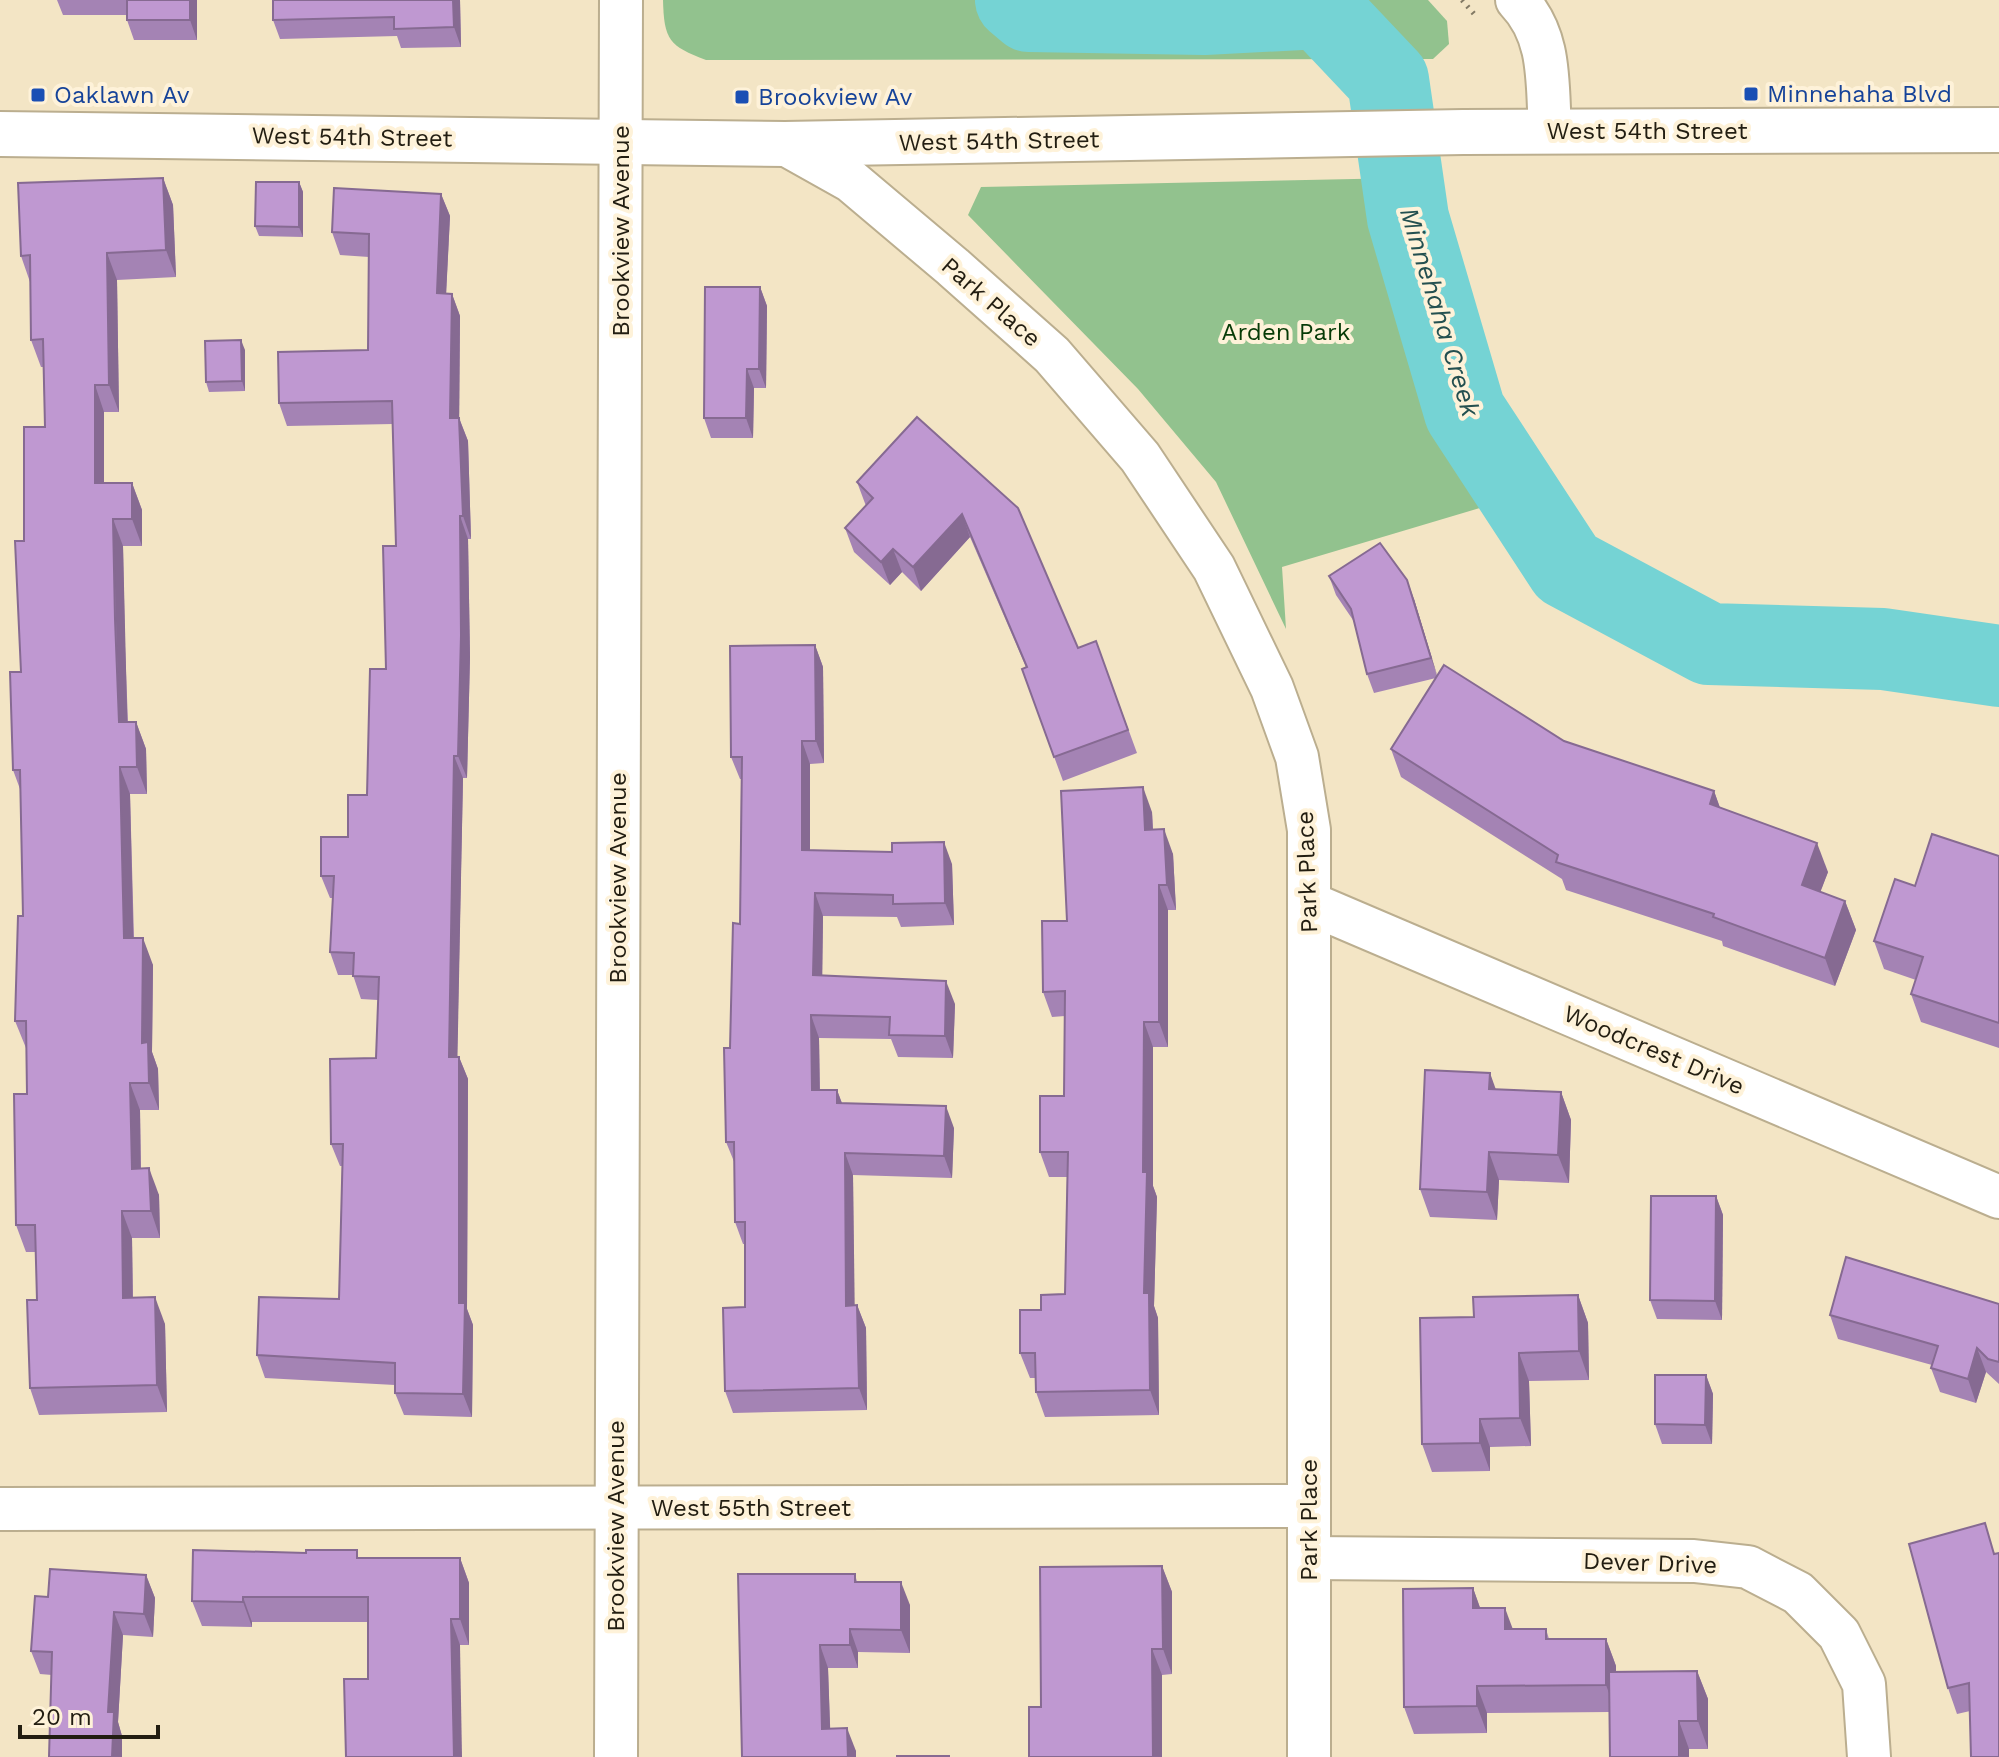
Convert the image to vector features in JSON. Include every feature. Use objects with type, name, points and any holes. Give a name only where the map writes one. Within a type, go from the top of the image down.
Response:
[{"type":"street","name":"Brookview Avenue","points":[[616,1757],[621,0]]},
{"type":"street","points":[[1517,0],[1530,13],[1545,45],[1550,131]]},
{"type":"street","name":"West 54th Street","points":[[0,134],[785,144],[1463,132],[1999,130]]},
{"type":"street","name":"Park Place","points":[[785,144],[851,181],[953,267],[1052,355],[1140,457],[1214,568],[1272,688],[1297,757],[1309,830],[1309,1757]]},
{"type":"street","name":"Woodcrest Drive","points":[[1309,903],[1999,1197]]},
{"type":"street","name":"West 55th Street","points":[[0,1509],[1309,1506]]},
{"type":"street","name":"Dever Drive","points":[[1309,1558],[1694,1561],[1748,1567],[1798,1593],[1839,1634],[1864,1684],[1869,1757]]},
{"type":"path","points":[[1462,0],[1481,23]]},
{"type":"green space","points":[[663,0],[1428,0],[1447,21],[1449,44],[1433,59],[706,60],[671,40],[665,24]]},
{"type":"green space","name":"Arden Park","points":[[1402,178],[1408,218],[1465,412],[1520,496],[1282,567],[1286,629],[1216,482],[1138,389],[968,215],[981,187]]},
{"type":"building","points":[[127,0],[190,0],[190,20],[127,20]]},
{"type":"building","points":[[273,0],[453,0],[454,27],[394,29],[394,17],[273,20]]},
{"type":"building","points":[[163,178],[166,250],[107,253],[109,385],[95,385],[95,483],[132,483],[132,519],[113,519],[115,619],[119,722],[136,722],[137,767],[120,767],[124,938],[143,938],[142,1043],[148,1042],[149,1083],[130,1083],[132,1169],[149,1168],[151,1211],[122,1211],[123,1298],[155,1297],[157,1385],[30,1388],[27,1300],[37,1300],[35,1225],[16,1225],[14,1094],[27,1094],[26,1021],[15,1021],[18,916],[23,916],[20,770],[13,770],[10,672],[21,672],[15,541],[24,541],[24,427],[45,427],[43,339],[31,340],[30,255],[21,256],[18,183]]},
{"type":"building","points":[[256,182],[299,182],[299,227],[255,226]]},
{"type":"building","points":[[334,188],[441,194],[437,293],[452,294],[450,418],[459,418],[463,516],[460,516],[461,635],[458,756],[454,756],[449,1057],[459,1057],[459,1303],[465,1303],[463,1394],[395,1393],[395,1363],[257,1355],[259,1297],[339,1299],[343,1144],[331,1144],[330,1059],[376,1058],[379,977],[353,976],[354,953],[330,952],[334,876],[321,876],[321,837],[348,837],[348,795],[367,795],[370,669],[386,669],[383,546],[396,546],[392,401],[279,403],[278,352],[368,350],[369,234],[332,232]]},
{"type":"building","points":[[705,287],[760,287],[759,369],[747,369],[746,418],[704,418]]},
{"type":"building","points":[[241,340],[242,381],[206,382],[205,341]]},
{"type":"building","points":[[917,417],[1018,508],[1078,648],[1096,641],[1128,730],[1054,757],[1022,669],[1027,667],[962,514],[913,567],[893,549],[881,562],[845,528],[873,498],[857,482]]},
{"type":"building","points":[[1380,543],[1407,580],[1431,658],[1367,674],[1351,609],[1329,576]]},
{"type":"building","points":[[815,645],[816,741],[802,741],[802,850],[892,852],[892,843],[944,842],[945,903],[893,904],[893,895],[815,893],[813,975],[946,981],[945,1036],[889,1035],[890,1017],[811,1015],[812,1090],[837,1090],[837,1103],[946,1106],[944,1156],[845,1153],[846,1306],[857,1305],[859,1388],[725,1391],[723,1308],[745,1307],[745,1222],[735,1222],[734,1142],[726,1142],[724,1048],[730,1048],[733,923],[740,924],[742,757],[731,757],[730,646]]},
{"type":"building","points":[[1444,665],[1564,741],[1714,791],[1710,804],[1817,843],[1802,885],[1845,901],[1825,958],[1713,917],[1714,914],[1556,862],[1558,855],[1391,749]]},
{"type":"building","points":[[1143,787],[1145,830],[1164,829],[1167,885],[1159,885],[1159,1022],[1144,1022],[1143,1172],[1147,1172],[1144,1293],[1149,1293],[1150,1390],[1036,1392],[1035,1353],[1020,1353],[1020,1310],[1041,1310],[1041,1295],[1065,1294],[1068,1152],[1040,1152],[1040,1096],[1064,1096],[1065,991],[1043,992],[1042,921],[1067,921],[1061,791]]},
{"type":"building","points":[[1932,834],[1999,856],[1999,1023],[1911,994],[1923,957],[1874,941],[1895,879],[1915,886]]},
{"type":"building","points":[[1425,1070],[1490,1073],[1489,1089],[1561,1092],[1558,1155],[1489,1152],[1487,1192],[1420,1189]]},
{"type":"building","points":[[1651,1196],[1716,1196],[1715,1301],[1650,1300]]},
{"type":"building","points":[[1846,1257],[1999,1304],[1999,1362],[1988,1359],[1977,1348],[1968,1379],[1931,1368],[1938,1346],[1830,1315]]},
{"type":"building","points":[[1578,1295],[1579,1351],[1519,1353],[1520,1418],[1480,1419],[1480,1443],[1422,1444],[1420,1318],[1474,1317],[1473,1297]]},
{"type":"building","points":[[1655,1375],[1706,1375],[1705,1425],[1655,1424]]},
{"type":"building","points":[[1985,1523],[1994,1554],[1999,1553],[1999,1757],[1971,1757],[1969,1683],[1948,1688],[1909,1544]]},
{"type":"building","points":[[193,1550],[306,1553],[306,1550],[357,1550],[357,1558],[460,1558],[460,1619],[451,1619],[454,1757],[346,1757],[344,1679],[368,1679],[368,1597],[243,1597],[243,1602],[192,1601]]},
{"type":"building","points":[[1162,1566],[1163,1649],[1152,1649],[1153,1757],[1029,1757],[1029,1707],[1041,1707],[1040,1567]]},
{"type":"building","points":[[50,1569],[146,1575],[144,1614],[114,1612],[108,1712],[114,1712],[112,1757],[49,1757],[52,1652],[31,1651],[35,1596],[48,1597]]},
{"type":"building","points":[[738,1574],[855,1574],[855,1582],[901,1582],[901,1630],[850,1629],[850,1645],[820,1645],[822,1729],[847,1728],[848,1757],[742,1757]]},
{"type":"building","points":[[1473,1588],[1473,1608],[1505,1608],[1505,1629],[1546,1629],[1546,1639],[1606,1639],[1606,1685],[1477,1686],[1477,1706],[1404,1707],[1403,1589]]},
{"type":"building","points":[[1697,1671],[1698,1721],[1679,1721],[1679,1757],[1610,1757],[1609,1672]]},
{"type":"building","points":[[949,1756],[949,1757],[897,1757]]},
{"type":"waterway","name":"Minnehaha Creek","points":[[1016,0],[1029,11],[1204,14],[1320,8],[1388,80],[1408,218],[1465,412],[1567,568],[1709,644],[1883,649],[1999,666]]},
{"type":"place","name":"Minnehaha Blvd","points":[[1751,94]]},
{"type":"place","name":"Oaklawn Av","points":[[38,95]]},
{"type":"place","name":"Brookview Av","points":[[742,97]]}]
